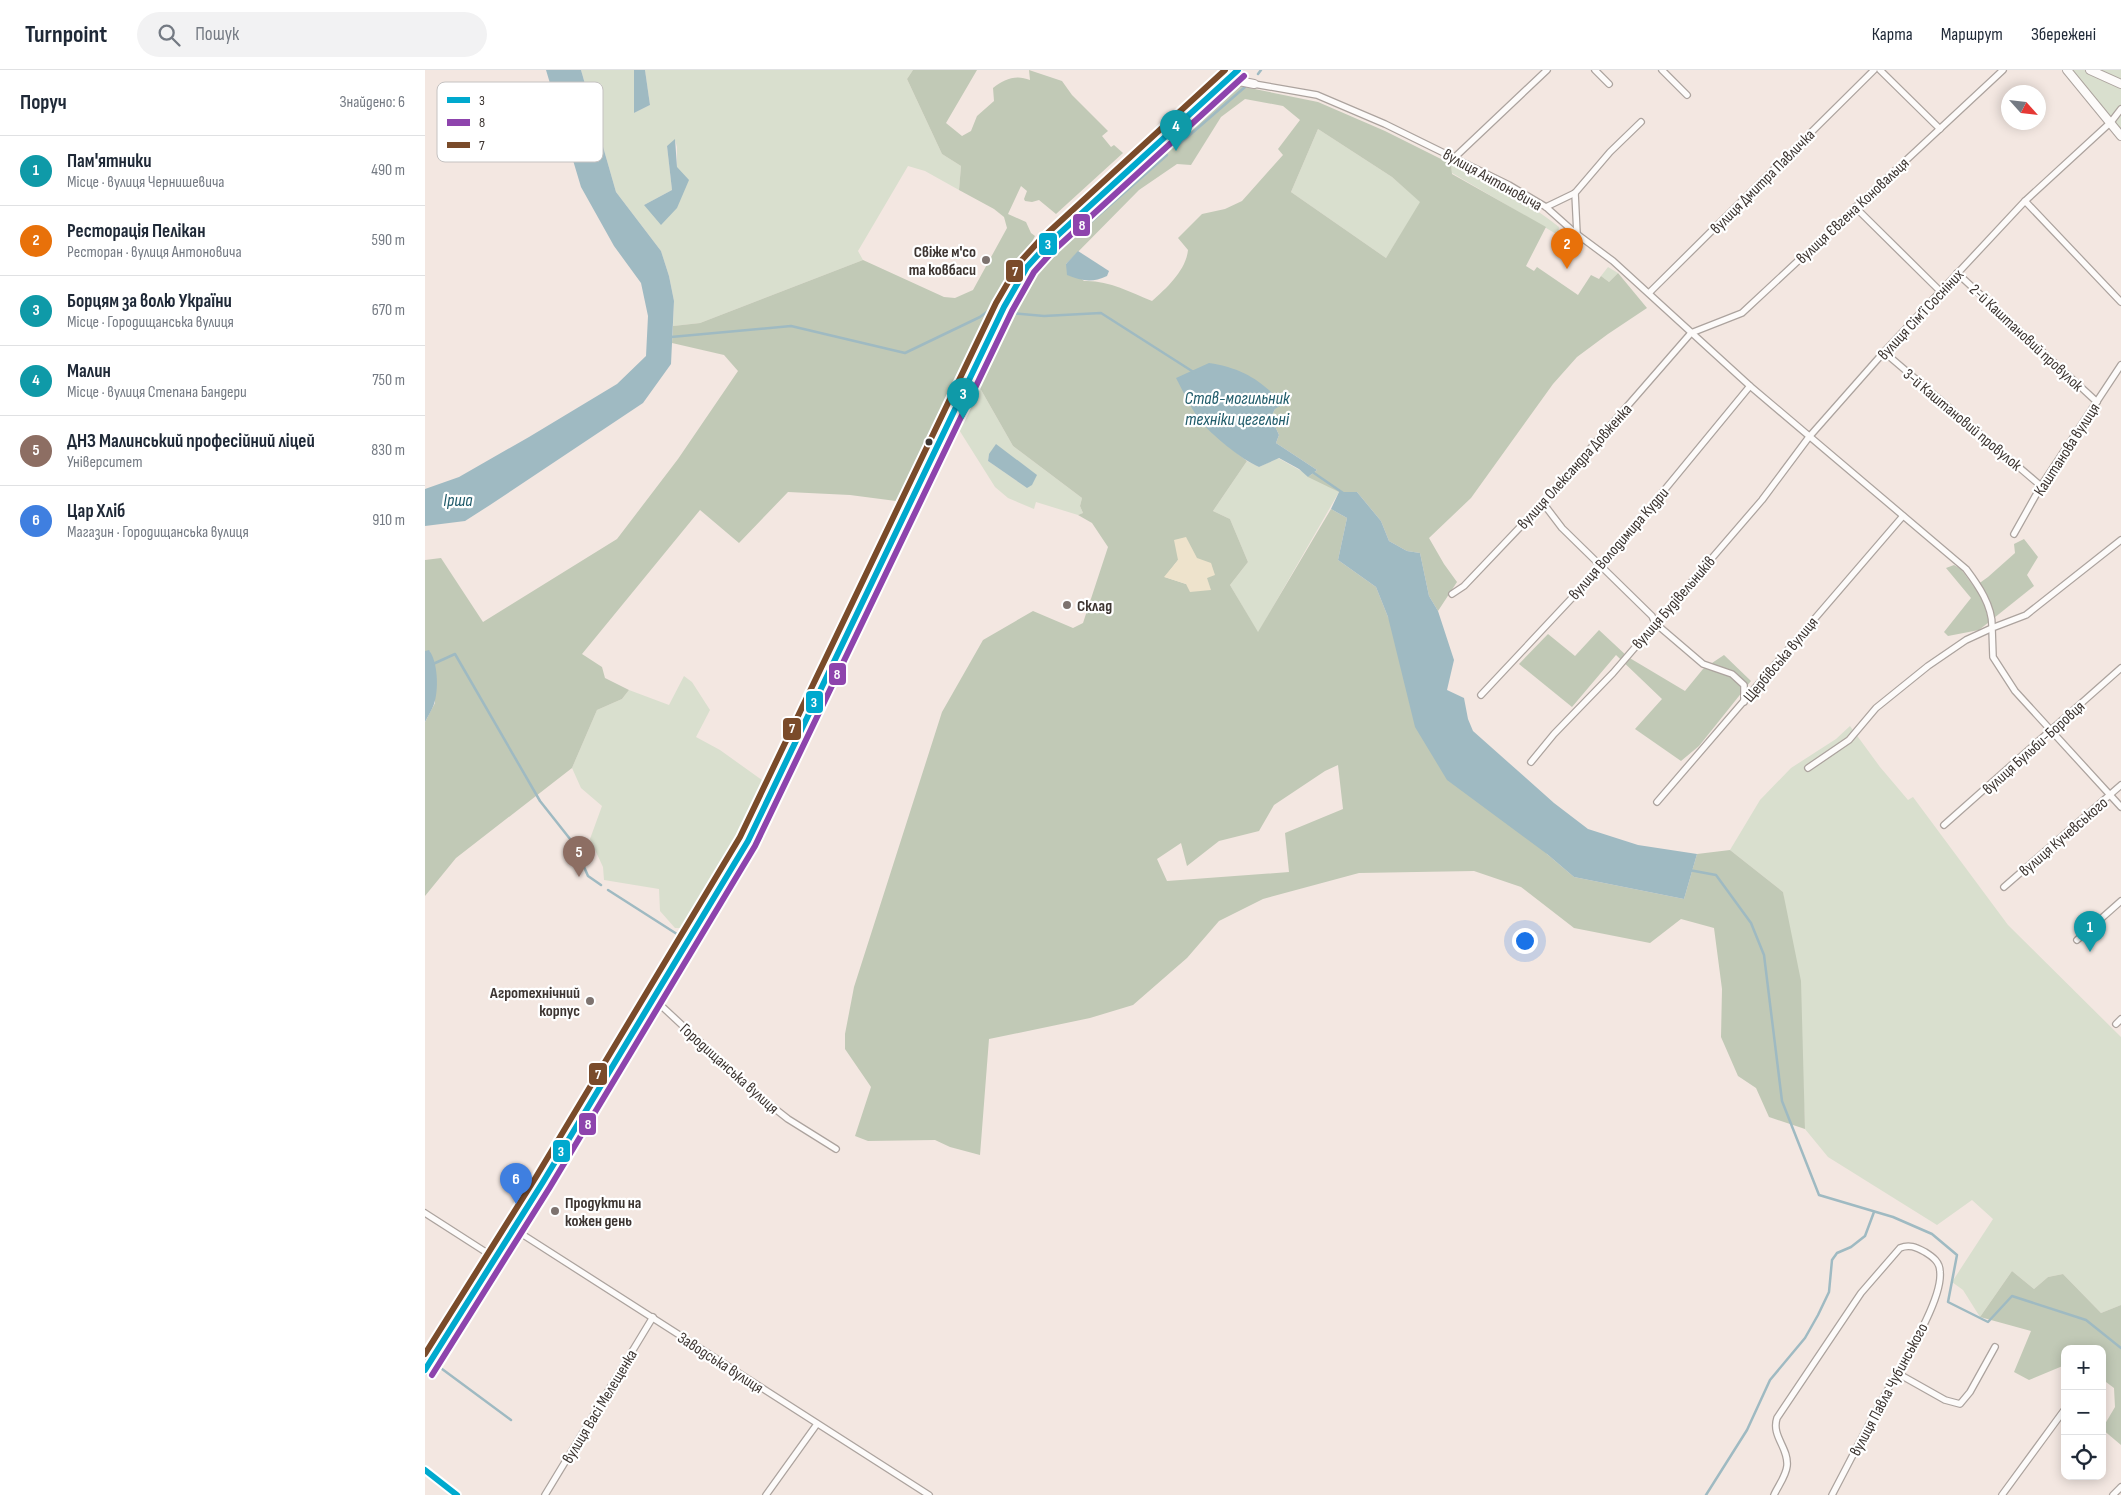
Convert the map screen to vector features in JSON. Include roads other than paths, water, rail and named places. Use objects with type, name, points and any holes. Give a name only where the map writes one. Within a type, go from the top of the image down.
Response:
[{"type":"street","points":[[425,1370],[514,1229],[741,853],[766,805],[886,550],[1004,307],[1027,267],[1046,246],[1238,70]]},
{"type":"street","points":[[1454,158],[1547,70]]},
{"type":"street","points":[[1595,70],[1609,84]]},
{"type":"street","points":[[1662,70],[1687,96]]},
{"type":"street","name":"вулиця Дмитра Павличка","points":[[1650,292],[1874,70]]},
{"type":"street","points":[[1880,70],[1940,129]]},
{"type":"street","name":"вулиця Євгена Коновальця","points":[[1691,333],[1742,313],[2003,70]]},
{"type":"street","points":[[2067,70],[2121,136]]},
{"type":"street","points":[[2090,70],[2121,84]]},
{"type":"street","points":[[1231,77],[1253,84]]},
{"type":"street","name":"вулиця Антоновича","points":[[1253,84],[1317,95],[1407,134],[1509,185],[1546,207],[1650,292],[1691,333],[1809,437]]},
{"type":"street","name":"вулиця Сім’ї Сосніних","points":[[1809,437],[1884,352],[2025,200],[2111,122],[2121,109]]},
{"type":"street","points":[[1546,207],[1575,193],[1610,152],[1641,122]]},
{"type":"street","points":[[1575,193],[1577,234]]},
{"type":"street","points":[[2025,200],[2121,302]]},
{"type":"street","points":[[1855,207],[1940,291]]},
{"type":"street","name":"2-й Каштановий провулок","points":[[1957,273],[2097,402]]},
{"type":"street","name":"вулиця Олександра Довженка","points":[[1452,594],[1464,586],[1543,502],[1691,333]]},
{"type":"street","name":"3-й Каштановий провулок","points":[[1884,352],[2041,486]]},
{"type":"street","name":"Каштанова вулиця","points":[[2014,534],[2041,486],[2121,365]]},
{"type":"street","name":"вулиця Володимира Кудри","points":[[1481,695],[1601,566],[1750,386]]},
{"type":"street","points":[[1809,437],[1965,569],[1985,599],[1992,616],[1993,657],[2015,691],[2121,807]]},
{"type":"street","name":"вулиця Будівельників","points":[[1531,762],[1553,734],[1613,673],[1762,500],[1809,437]]},
{"type":"street","points":[[1543,502],[1562,528],[1652,616],[1655,623],[1703,664],[1732,674],[1744,685],[1744,702]]},
{"type":"street","name":"Щербівська вулиця","points":[[1657,802],[1903,516]]},
{"type":"street","points":[[1808,768],[1849,740],[1876,708],[1928,666],[1966,640],[2026,615],[2121,540]]},
{"type":"street","name":"вулиця Бульби-Боровця","points":[[1945,825],[2121,668]]},
{"type":"street","name":"вулиця Кучевського","points":[[2004,887],[2121,786]]},
{"type":"street","points":[[2077,940],[2121,901]]},
{"type":"street","name":"Городищанська вулиця","points":[[654,999],[755,1093],[788,1120],[836,1149]]},
{"type":"street","points":[[425,1213],[495,1258]]},
{"type":"street","name":"Заводська вулиця","points":[[514,1229],[929,1495]]},
{"type":"street","name":"вулиця Павла Чубинського","points":[[1774,1495],[1786,1472],[1787,1464],[1785,1451],[1775,1430],[1777,1418],[1867,1285],[1900,1248],[1906,1246],[1919,1249],[1934,1258],[1939,1266],[1940,1280],[1924,1323],[1832,1495]]},
{"type":"street","name":"вулиця Васі Мелещенка","points":[[545,1495],[653,1318]]},
{"type":"street","points":[[1897,1373],[1945,1400],[1960,1404],[1967,1396],[1995,1347]]},
{"type":"street","points":[[2002,1495],[2061,1414]]},
{"type":"street","points":[[766,1495],[817,1424]]},
{"type":"street","points":[[425,1470],[457,1495]]},
{"type":"street","points":[[2113,1495],[2121,1487]]},
{"type":"water","name":"Ірша","points":[[546,70],[581,70],[584,82],[550,82]]},
{"type":"water","points":[[634,70],[645,70],[650,105],[634,113]]},
{"type":"water","points":[[675,139],[677,167],[689,180],[677,208],[661,225],[644,205],[672,190],[667,146]]},
{"type":"water","name":"Ірша","points":[[603,147],[616,192],[661,251],[669,276],[674,301],[671,364],[643,403],[490,505],[465,521],[425,526],[425,489],[459,477],[529,437],[617,384],[646,356],[648,316],[641,283],[614,246],[581,187],[574,162],[603,162]]},
{"type":"water","points":[[1078,251],[1109,271],[1107,276],[1097,280],[1087,280],[1067,275],[1066,264]]},
{"type":"water","name":"Став-могильник техніки цегельні","points":[[1209,363],[1241,372],[1267,388],[1283,404],[1275,409],[1271,417],[1279,435],[1276,443],[1317,470],[1308,477],[1299,469],[1279,458],[1259,467],[1235,453],[1211,432],[1196,414],[1176,378]]},
{"type":"water","points":[[996,444],[1037,475],[1032,485],[1027,488],[988,461],[989,454]]},
{"type":"water","points":[[1339,492],[1357,492],[1381,521],[1389,541],[1407,551],[1420,553],[1429,596],[1438,611],[1454,660],[1447,690],[1464,698],[1468,719],[1473,731],[1554,803],[1588,829],[1638,845],[1697,854],[1684,899],[1574,877],[1547,854],[1447,780],[1415,727],[1388,617],[1376,587],[1338,560],[1347,518],[1331,509]]},
{"type":"water","points":[[429,650],[436,669],[437,691],[433,706],[425,722],[425,651]]},
{"type":"waterway","points":[[1258,74],[1261,70]]},
{"type":"waterway","points":[[1176,147],[1245,87]]},
{"type":"waterway","points":[[1059,250],[1167,155]]},
{"type":"waterway","points":[[671,337],[791,326],[905,353],[980,317],[996,305]]},
{"type":"waterway","points":[[1010,313],[1044,316],[1101,313],[1195,373]]},
{"type":"waterway","points":[[1311,471],[1346,495]]},
{"type":"waterway","points":[[433,664],[455,654],[540,801],[574,844],[588,876],[601,885]]},
{"type":"waterway","points":[[1689,870],[1716,875],[1751,923],[1764,955],[1782,1101],[1819,1195],[1893,1217],[1932,1234],[1957,1255],[1948,1302],[1988,1322],[2012,1296],[2086,1320],[2121,1348]]},
{"type":"waterway","points":[[608,890],[680,936]]},
{"type":"waterway","points":[[1706,1495],[1747,1430],[1770,1380],[1805,1338],[1818,1315],[1829,1292],[1832,1260],[1837,1253],[1851,1247],[1865,1236],[1874,1212]]},
{"type":"waterway","points":[[434,1363],[511,1420]]},
{"type":"place","name":"Малин","points":[[1176,151]]},
{"type":"place","name":"Свіже м'со та ковбаси","points":[[986,260]]},
{"type":"place","name":"Ресторація Пелікан","points":[[1567,269]]},
{"type":"place","name":"Борцям за волю України","points":[[963,419]]},
{"type":"place","name":"Склад","points":[[1067,605]]},
{"type":"place","name":"ДНЗ Малинський професійний ліцей","points":[[579,877]]},
{"type":"place","name":"Пам'ятники","points":[[2090,952]]},
{"type":"place","name":"Агротехнічний корпус","points":[[590,1001]]},
{"type":"place","name":"Цар Хліб","points":[[516,1204]]},
{"type":"place","name":"Продукти на кожен день","points":[[555,1211]]}]
